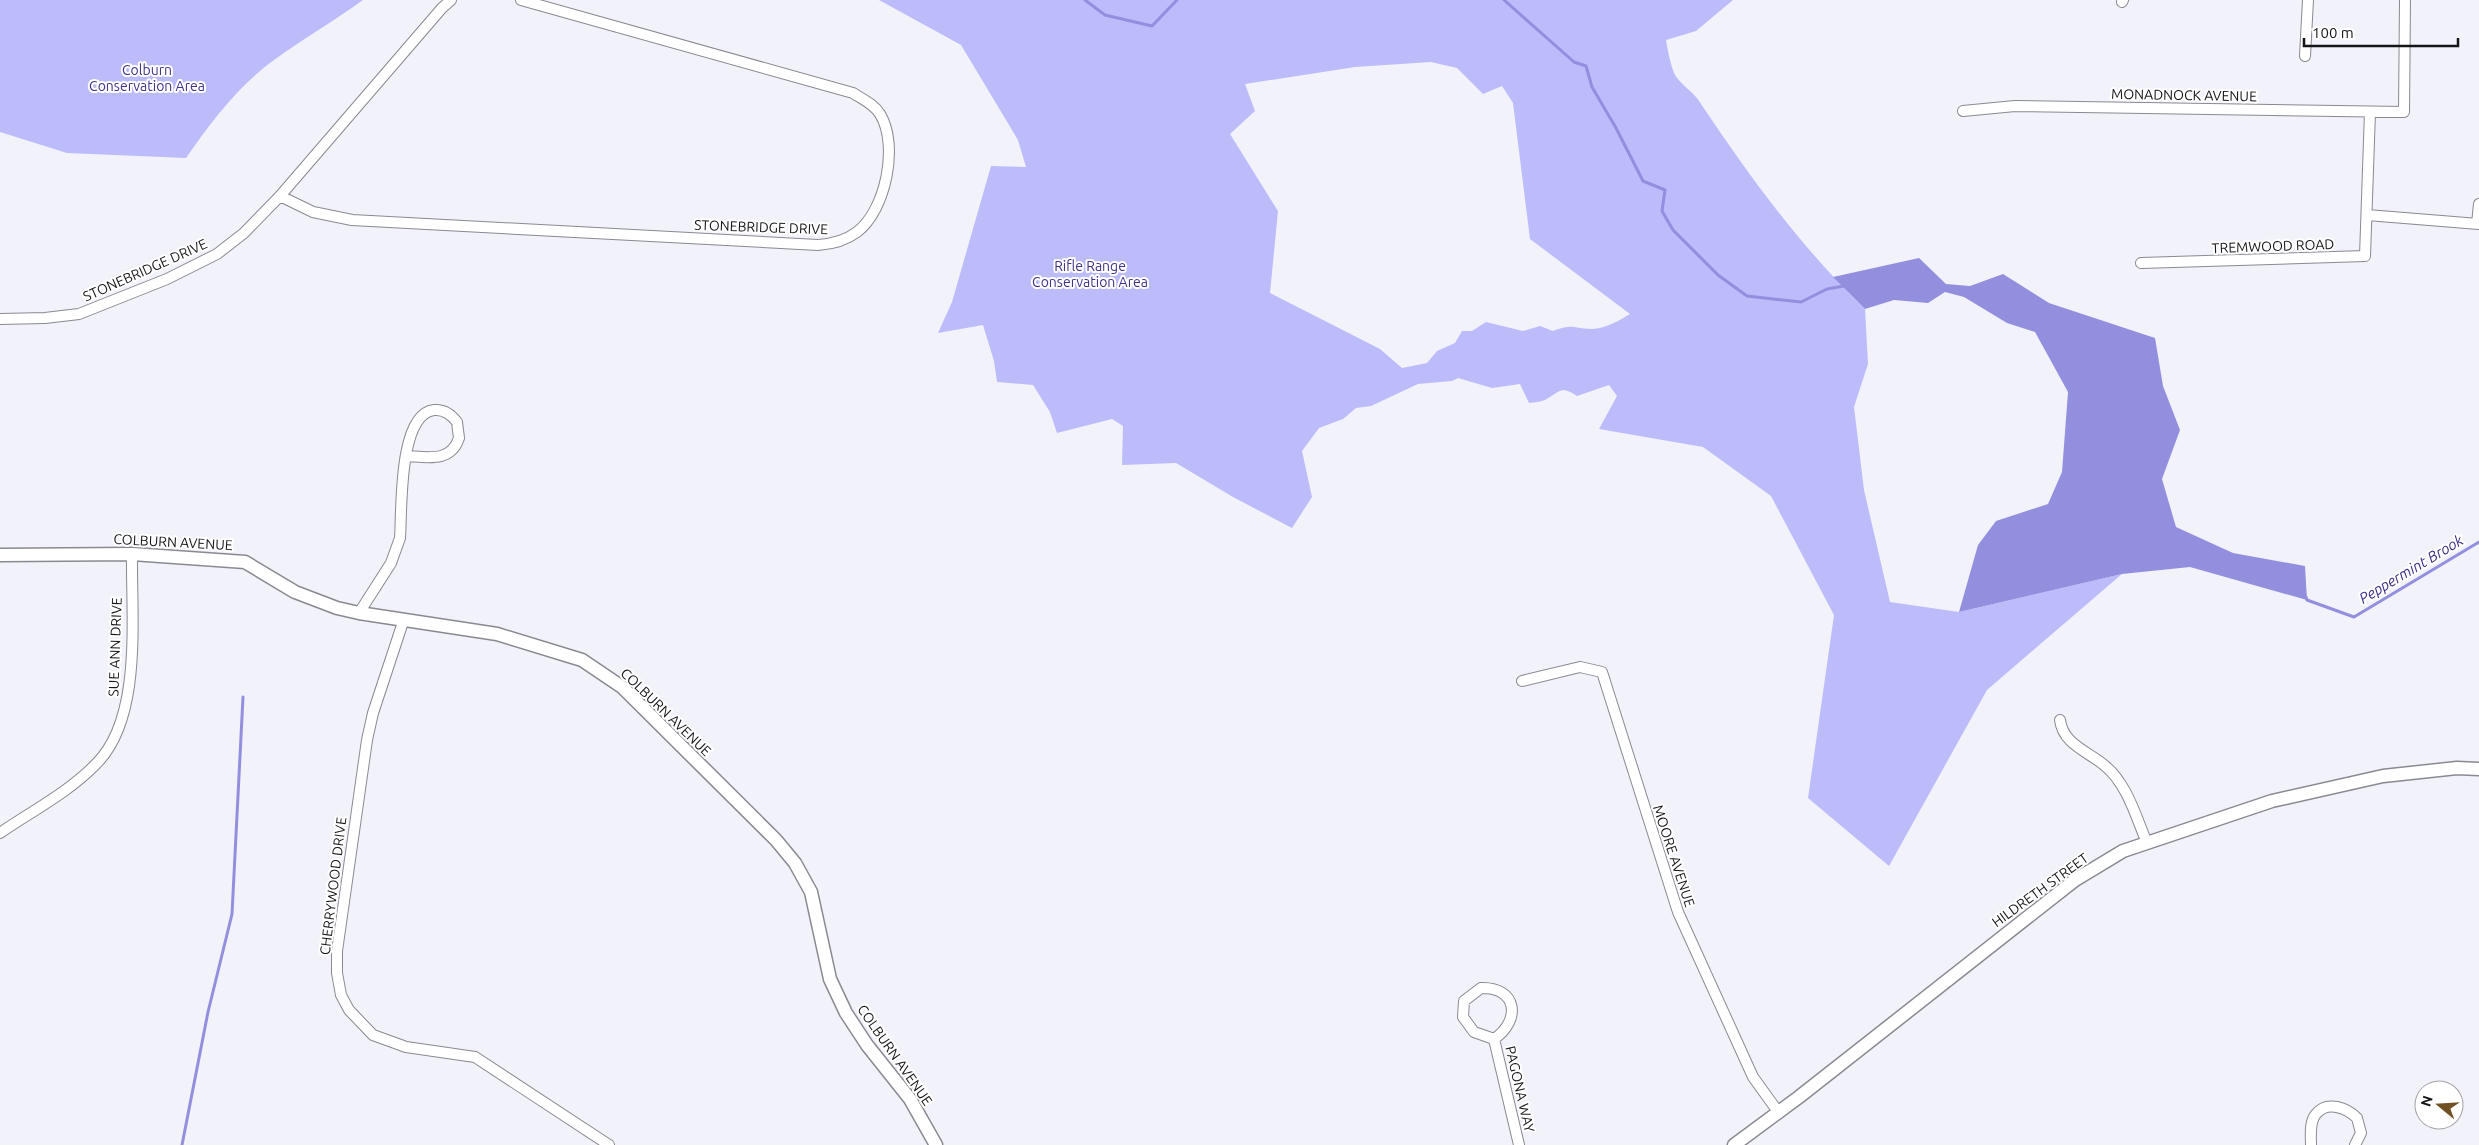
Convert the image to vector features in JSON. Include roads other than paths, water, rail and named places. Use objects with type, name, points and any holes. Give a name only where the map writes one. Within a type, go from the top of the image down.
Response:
[{"type":"street","name":"STONEBRIDGE DRIVE","points":[[0,319],[45,318],[79,314],[167,279],[217,254],[244,233],[280,196],[435,16],[452,0]]},
{"type":"street","name":"STONEBRIDGE DRIVE","points":[[280,196],[313,212],[352,220],[818,245],[845,240],[859,230],[878,204],[889,167],[890,148],[880,113],[868,102],[852,93],[522,0]]},
{"type":"street","points":[[2305,56],[2308,0]]},
{"type":"street","name":"MONADNOCK AVENUE","points":[[1963,110],[2015,106],[2404,112],[2405,0]]},
{"type":"street","points":[[2370,112],[2367,215],[2478,224],[2479,204]]},
{"type":"street","name":"TREMWOOD ROAD","points":[[2141,264],[2365,256],[2367,215]]},
{"type":"street","points":[[359,613],[397,552],[400,538],[406,456],[412,430],[423,414],[439,410],[453,418],[459,427],[459,438],[450,453],[439,457],[406,456]]},
{"type":"street","name":"COLBURN AVENUE","points":[[0,554],[132,554],[245,562],[295,592],[336,608],[497,634],[582,660],[622,687],[776,840],[795,863],[811,892],[830,979],[846,1013],[867,1045],[910,1099],[936,1145]]},
{"type":"street","name":"SUE ANN DRIVE","points":[[0,833],[84,776],[98,763],[117,735],[123,720],[130,683],[132,554]]},
{"type":"street","name":"CHERRYWOOD DRIVE","points":[[404,619],[373,713],[365,750],[337,951],[337,973],[342,994],[349,1010],[373,1035],[406,1047],[476,1057],[609,1145]]},
{"type":"street","name":"MOORE AVENUE","points":[[1522,681],[1580,667],[1602,672],[1678,912],[1753,1077],[1779,1112]]},
{"type":"street","points":[[2060,720],[2065,737],[2105,765],[2121,784],[2147,843]]},
{"type":"street","name":"HILDRETH STREET","points":[[1734,1145],[1779,1112],[2075,880],[2123,851],[2272,801],[2359,780],[2426,771],[2479,768]]},
{"type":"street","name":"PAGONA WAY","points":[[1481,988],[1495,989],[1512,1002],[1513,1013],[1510,1023],[1504,1033],[1494,1039],[1474,1032],[1463,1017],[1464,1001],[1481,988]]},
{"type":"street","name":"PAGONA WAY","points":[[1494,1039],[1519,1145]]},
{"type":"street","points":[[2311,1145],[2312,1123],[2315,1115],[2323,1109],[2332,1106],[2342,1108],[2357,1118],[2360,1132],[2355,1145]]},
{"type":"waterway","name":"Peppermint Brook","points":[[1085,0],[1105,15],[1152,26],[1177,0]]},
{"type":"waterway","name":"Peppermint Brook","points":[[1504,0],[1574,62],[1586,66],[1592,87],[1616,128],[1643,181],[1665,190],[1662,211],[1673,230],[1718,275],[1747,296],[1801,302],[1827,289],[1844,286]]},
{"type":"waterway","name":"Peppermint Brook","points":[[2306,597],[2307,600],[2354,617],[2479,542]]},
{"type":"waterway","points":[[182,1145],[208,1012],[232,914],[243,697]]},
{"type":"park label","name":"Colburn Conservation Area","points":[[147,78]]},
{"type":"park label","name":"Rifle Range Conservation Area","points":[[1090,274]]}]
